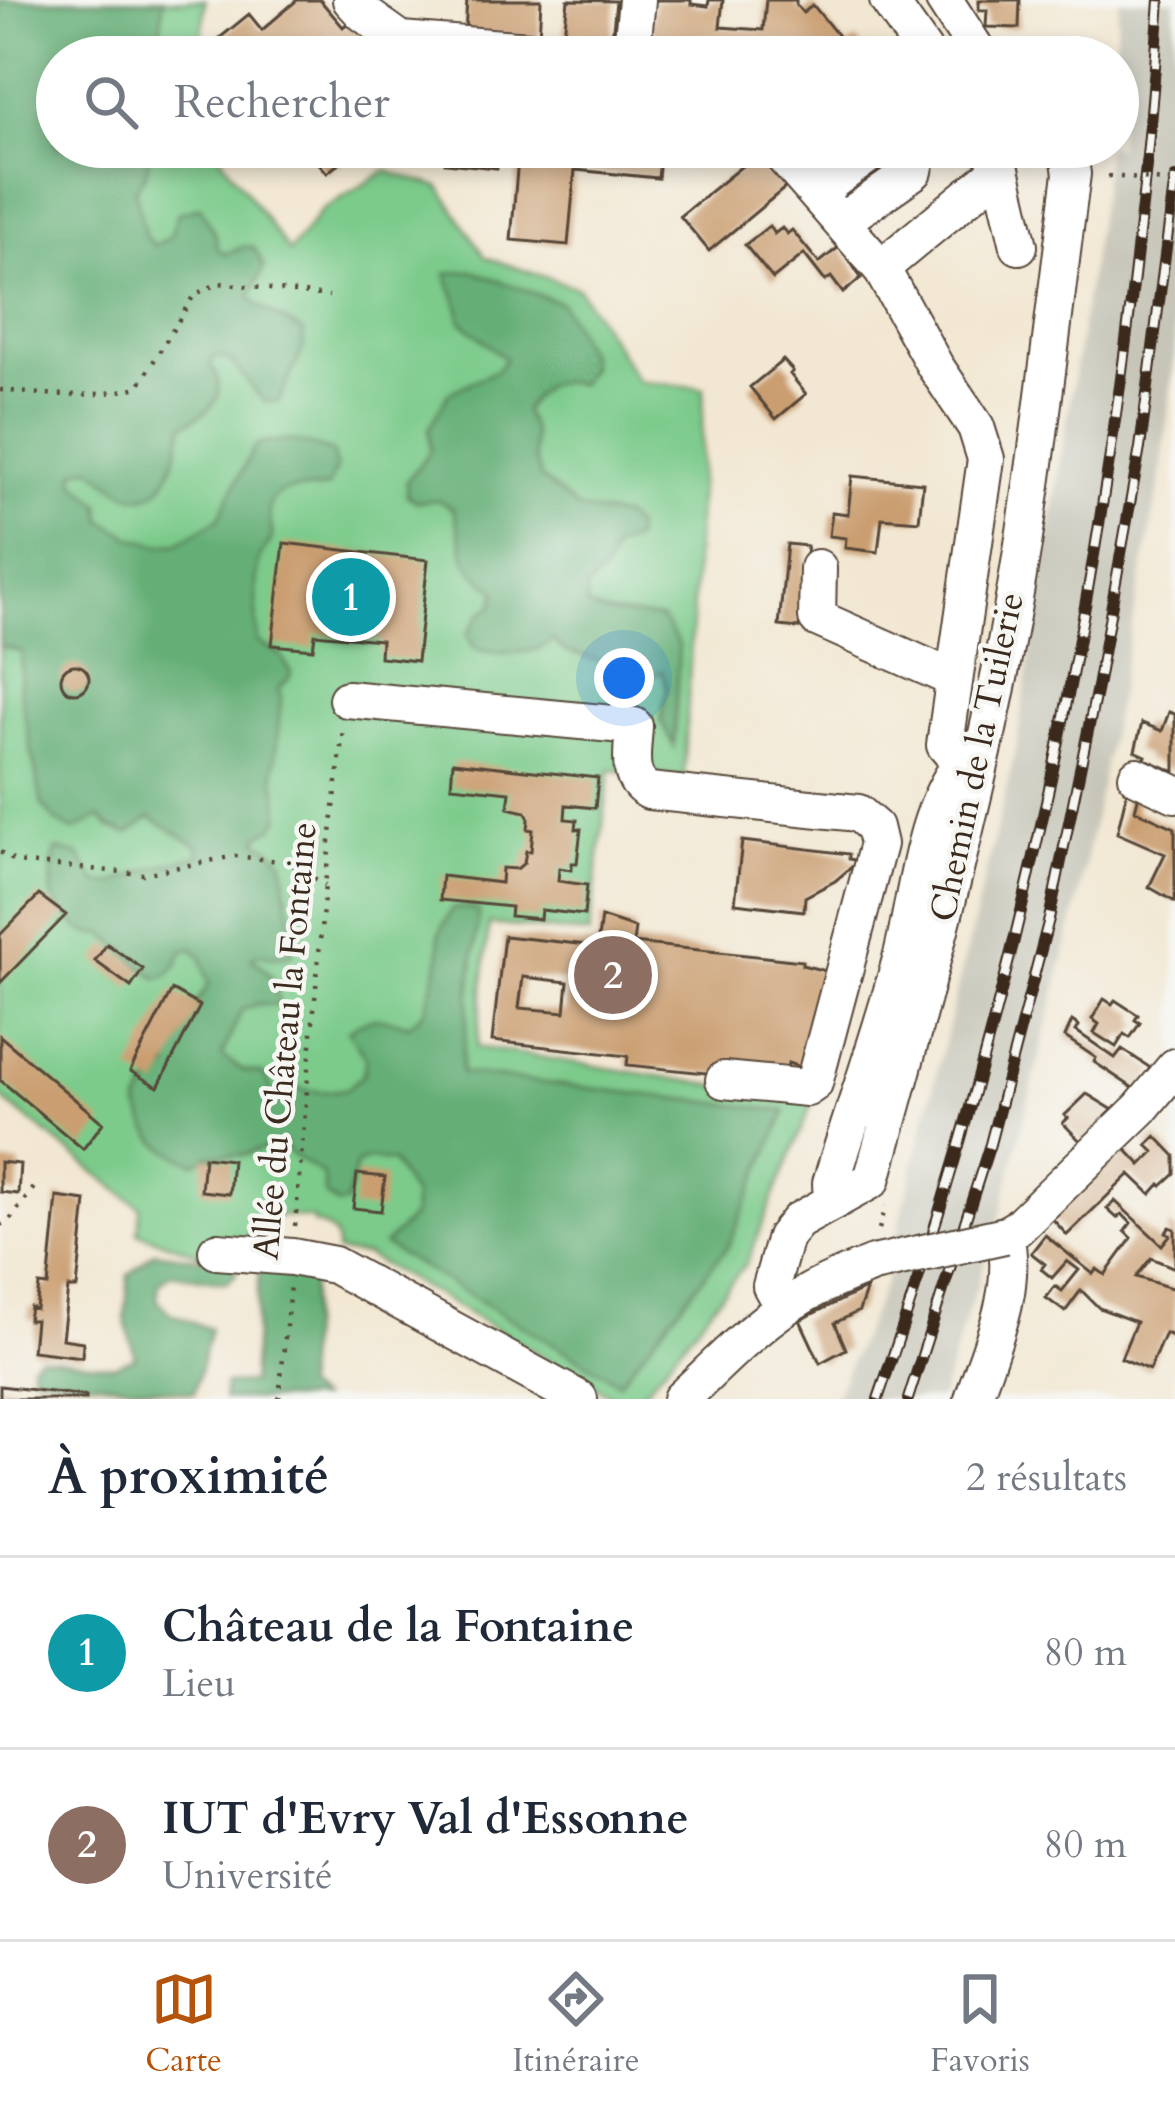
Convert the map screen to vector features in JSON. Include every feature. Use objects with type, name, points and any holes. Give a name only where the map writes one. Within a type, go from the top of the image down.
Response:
[{"type":"street","points":[[351,0],[396,36]]},
{"type":"street","points":[[634,36],[638,0]]},
{"type":"street","points":[[888,0],[913,36]]},
{"type":"street","points":[[944,2],[967,36]]},
{"type":"street","points":[[794,168],[881,268],[916,334],[976,427],[986,459],[945,745],[970,765]]},
{"type":"street","points":[[817,194],[851,168]]},
{"type":"street","points":[[842,221],[915,168]]},
{"type":"street","points":[[881,268],[985,168]]},
{"type":"street","points":[[998,168],[1018,246]]},
{"type":"street","name":"Chemin de la Tuilerie","points":[[783,1308],[771,1286],[784,1237],[798,1221],[872,1180],[934,960],[970,765],[1001,667],[1038,446],[1071,168]]},
{"type":"street","points":[[818,568],[817,618],[954,680]]},
{"type":"street","points":[[347,699],[634,726],[632,775],[637,786],[858,813],[874,827],[878,844],[814,1083],[807,1088],[724,1079]]},
{"type":"street","points":[[1137,776],[1175,794]]},
{"type":"street","points":[[681,1399],[783,1308],[825,1284],[873,1264],[1004,1235],[1017,1228],[1140,1108],[1175,1067]]},
{"type":"street","points":[[973,1399],[1006,1298],[1004,1235]]},
{"type":"street","points":[[218,1251],[334,1265],[580,1399]]},
{"type":"path","points":[[1108,176],[1175,182]]},
{"type":"path","points":[[0,390],[117,393],[138,387],[194,295],[219,283],[328,296]]},
{"type":"path","name":"Allée du Château la Fontaine","points":[[279,1399],[325,886],[347,699]]},
{"type":"path","points":[[0,852],[16,862],[143,874],[235,856],[288,862],[325,886]]},
{"type":"path","points":[[0,1225],[10,1220],[38,1181]]},
{"type":"shaded area","points":[[1119,0],[1175,0],[1175,352],[1160,483],[1077,905],[1001,1213],[940,1399],[834,1399],[885,1283],[1016,749],[1104,168],[1139,168],[1139,36],[1116,36]]},
{"type":"green space","points":[[0,0],[205,0],[202,36],[36,36],[36,168],[229,168],[289,252],[322,210],[386,171],[440,187],[485,257],[578,288],[638,381],[704,388],[684,777],[610,770],[589,934],[489,924],[477,1047],[813,1101],[747,1262],[638,1399],[618,1399],[366,1255],[337,1252],[332,1233],[313,1219],[277,1215],[277,1219],[257,1224],[248,1243],[205,1256],[138,1233],[140,1207],[0,1097]]},
{"type":"green space","points":[[0,0],[163,0],[160,36],[36,36],[36,168],[147,168],[135,190],[146,238],[155,246],[170,237],[178,213],[200,207],[216,235],[217,248],[226,254],[254,247],[264,267],[250,297],[304,332],[303,349],[279,401],[264,402],[230,360],[216,356],[210,364],[218,385],[215,401],[184,424],[169,473],[154,492],[131,495],[90,467],[76,471],[75,482],[100,504],[103,520],[131,537],[159,545],[178,543],[218,519],[254,447],[284,440],[302,443],[332,452],[336,468],[328,487],[287,490],[272,500],[272,536],[258,564],[258,642],[281,655],[291,673],[278,688],[274,772],[280,816],[258,841],[283,862],[293,947],[292,955],[252,958],[271,978],[278,1005],[257,1004],[242,1010],[222,1056],[242,1070],[263,1074],[272,1099],[285,1101],[287,1087],[322,1092],[347,1089],[363,1075],[366,1058],[348,1031],[377,1018],[409,1025],[425,1011],[440,957],[439,934],[452,909],[468,907],[479,911],[461,1073],[786,1111],[728,1246],[619,1382],[384,1245],[413,1216],[413,1196],[392,1162],[370,1159],[356,1164],[346,1203],[338,1205],[326,1196],[323,1175],[287,1151],[283,1142],[244,1155],[210,1155],[195,1163],[164,1148],[152,1135],[138,1104],[151,1082],[169,1069],[172,1041],[209,984],[201,957],[192,948],[182,952],[174,970],[157,979],[104,934],[79,929],[58,907],[52,895],[52,866],[56,850],[78,854],[96,882],[114,884],[199,855],[199,847],[150,817],[128,834],[109,827],[100,817],[73,831],[56,821],[42,805],[20,691],[22,652],[0,646]]},
{"type":"green space","points":[[472,271],[561,303],[588,354],[590,368],[579,384],[546,386],[524,411],[533,432],[534,457],[541,478],[578,509],[624,517],[635,528],[635,540],[615,547],[603,573],[587,588],[587,606],[606,613],[661,618],[679,645],[674,746],[661,721],[667,688],[662,671],[627,681],[618,666],[564,651],[553,639],[527,651],[475,649],[467,635],[481,613],[493,606],[497,591],[469,564],[453,509],[438,500],[417,502],[407,495],[406,482],[430,451],[429,429],[448,394],[498,369],[505,359],[461,321],[446,273]]},
{"type":"green space","points":[[154,1252],[232,1263],[236,1274],[227,1283],[170,1274],[159,1284],[157,1300],[170,1313],[210,1329],[194,1393],[33,1375],[31,1364],[39,1356],[113,1366],[135,1357],[125,1318],[129,1275]]},
{"type":"green space","points":[[260,1264],[313,1270],[303,1389],[319,1399],[223,1399],[225,1384],[251,1383]]},
{"type":"building","points":[[297,0],[320,0],[343,27],[355,17],[371,36],[222,36],[249,14],[262,30]]},
{"type":"building","points":[[467,0],[541,0],[539,36],[465,33]]},
{"type":"building","points":[[568,0],[616,1],[612,36],[564,36]]},
{"type":"building","points":[[654,0],[691,0],[691,4],[708,6],[709,0],[723,0],[720,27],[763,30],[766,0],[796,0],[803,13],[813,5],[838,36],[650,36]]},
{"type":"building","points":[[979,0],[1020,0],[1019,28],[986,27],[987,10],[979,10]]},
{"type":"building","points":[[517,168],[659,168],[658,178],[575,170],[568,245],[511,240]]},
{"type":"building","points":[[739,168],[770,168],[786,187],[709,251],[680,216]]},
{"type":"building","points":[[769,226],[774,234],[782,228],[787,234],[792,230],[819,263],[840,246],[861,278],[843,293],[831,277],[825,281],[804,254],[773,279],[745,245]]},
{"type":"building","points":[[783,360],[806,394],[776,419],[750,387]]},
{"type":"building","points":[[852,476],[923,483],[919,521],[882,518],[878,552],[845,548],[846,538],[829,536],[832,512],[848,514]]},
{"type":"building","points":[[284,543],[428,560],[417,661],[380,657],[381,640],[315,634],[313,649],[272,645]]},
{"type":"building","points":[[787,544],[807,546],[799,628],[779,626]]},
{"type":"building","points":[[75,665],[85,669],[89,679],[85,689],[75,693],[65,689],[61,679],[65,669]]},
{"type":"building","points":[[1169,712],[1175,714],[1175,772],[1135,751],[1142,723],[1162,731]]},
{"type":"building","points":[[453,762],[598,778],[595,808],[566,805],[565,819],[577,820],[576,829],[581,829],[577,863],[572,863],[571,870],[559,868],[558,881],[587,885],[584,915],[541,910],[540,919],[510,916],[511,907],[440,900],[442,876],[501,883],[502,868],[517,869],[524,863],[533,830],[528,829],[526,812],[508,808],[510,792],[451,786]]},
{"type":"building","points":[[1129,783],[1141,786],[1135,810],[1175,828],[1175,902],[1149,887],[1165,854],[1117,833]]},
{"type":"building","points":[[742,841],[849,854],[849,859],[859,861],[805,897],[804,911],[735,903]]},
{"type":"building","points":[[39,895],[66,915],[0,983],[0,935]]},
{"type":"building","points":[[601,917],[635,928],[633,943],[802,961],[802,965],[834,973],[803,1076],[795,1074],[797,1066],[788,1063],[784,1081],[627,1065],[628,1056],[492,1041],[504,936],[597,946]],"holes":[[[523,977],[568,982],[565,1012],[519,1008]]]},
{"type":"building","points":[[107,944],[143,969],[131,987],[95,961]]},
{"type":"building","points":[[172,990],[200,1006],[158,1087],[130,1071]]},
{"type":"building","points":[[1104,999],[1112,1004],[1115,1000],[1138,1015],[1135,1020],[1140,1023],[1116,1047],[1094,1033],[1099,1024],[1092,1019]]},
{"type":"building","points":[[1072,1021],[1079,1026],[1076,1031],[1115,1058],[1122,1049],[1155,1071],[1139,1092],[1065,1037]]},
{"type":"building","points":[[0,1036],[103,1123],[83,1149],[0,1080]]},
{"type":"building","points":[[1087,1094],[1118,1113],[1084,1145],[1063,1123]]},
{"type":"building","points":[[1156,1136],[1175,1156],[1175,1174],[1151,1194],[1130,1174],[1067,1235],[1049,1215],[1122,1145],[1141,1165],[1154,1152],[1147,1145]]},
{"type":"building","points":[[204,1157],[232,1160],[229,1194],[201,1191]]},
{"type":"building","points":[[0,1162],[20,1164],[18,1194],[0,1192]]},
{"type":"building","points":[[357,1174],[385,1177],[381,1211],[353,1208]]},
{"type":"building","points":[[57,1197],[86,1201],[77,1288],[68,1288],[62,1339],[83,1342],[82,1357],[32,1351],[35,1320],[28,1320],[30,1307],[36,1309],[39,1285],[48,1286]]},
{"type":"building","points":[[1115,1201],[1162,1245],[1170,1227],[1175,1229],[1175,1268],[1151,1258],[1136,1277],[1175,1289],[1175,1337],[1165,1333],[1149,1370],[1121,1358],[1136,1322],[1099,1308],[1081,1290],[1065,1312],[1046,1298],[1055,1286],[1062,1291],[1079,1270],[1067,1261],[1052,1278],[1041,1269],[1045,1264],[1031,1253],[1045,1235],[1093,1274],[1097,1269],[1105,1275],[1132,1238],[1125,1231],[1131,1223],[1107,1209]]},
{"type":"building","points":[[867,1288],[859,1311],[835,1323],[846,1349],[820,1363],[800,1320]]},
{"type":"building","points":[[0,1386],[86,1396],[86,1399],[0,1399]]},
{"type":"railway","points":[[878,1399],[984,1057],[1066,709],[1124,356],[1160,0]]},
{"type":"railway","points":[[908,1399],[990,1144],[1049,919],[1140,448],[1175,178]]},
{"type":"place","name":"Château de la Fontaine","points":[[351,597]]},
{"type":"place","name":"IUT d'Evry Val d'Essonne","points":[[613,975]]}]
